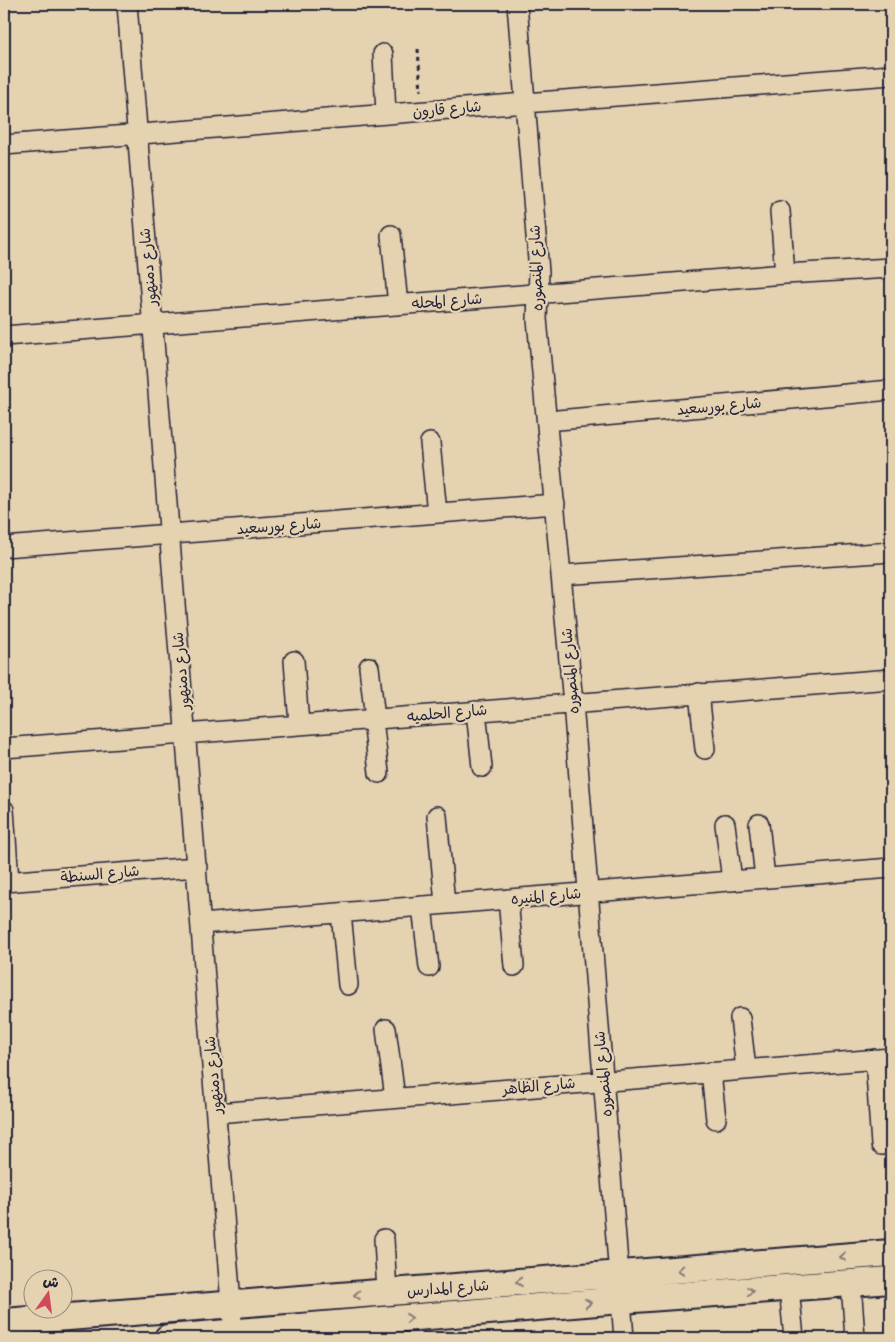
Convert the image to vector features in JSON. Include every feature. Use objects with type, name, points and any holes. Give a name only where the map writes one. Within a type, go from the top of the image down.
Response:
[{"type":"main road","name":"شارع المدارس","points":[[4,1322],[891,1253]]},
{"type":"main road","name":"شارع المدارس","points":[[168,1338],[234,1335],[621,1300],[891,1280]]},
{"type":"street","name":"شارع دمنهور","points":[[127,4],[234,1335]]},
{"type":"street","name":"شارع المنصوره","points":[[517,4],[539,272],[536,310],[573,703],[624,1338]]},
{"type":"street","points":[[383,54],[386,114]]},
{"type":"street","name":"شارع قارون","points":[[4,145],[891,75]]},
{"type":"street","points":[[780,211],[785,274]]},
{"type":"street","points":[[390,235],[398,305]]},
{"type":"street","name":"شارع المحله","points":[[4,336],[785,274],[891,268]]},
{"type":"street","name":"شارع بورسعيد","points":[[547,421],[891,390]]},
{"type":"street","points":[[430,443],[438,514]]},
{"type":"street","name":"شارع بورسعيد","points":[[4,548],[555,504]]},
{"type":"street","points":[[562,576],[891,552]]},
{"type":"street","points":[[294,662],[299,724]]},
{"type":"street","points":[[369,667],[379,773]]},
{"type":"street","name":"شارع الحلميه","points":[[4,748],[891,678]]},
{"type":"street","points":[[700,693],[705,749]]},
{"type":"street","points":[[476,710],[482,767]]},
{"type":"street","points":[[4,810],[6,882]]},
{"type":"street","points":[[437,816],[445,904]]},
{"type":"street","points":[[725,824],[732,881]]},
{"type":"street","points":[[759,824],[765,878]]},
{"type":"street","name":"شارع السنطة","points":[[6,882],[197,867]]},
{"type":"street","name":"شارع المنيره","points":[[201,924],[891,868]]},
{"type":"street","points":[[508,899],[514,966]]},
{"type":"street","points":[[422,906],[430,967]]},
{"type":"street","points":[[341,912],[348,985]]},
{"type":"street","points":[[740,1018],[746,1070]]},
{"type":"street","points":[[386,1029],[395,1098]]},
{"type":"street","points":[[881,1145],[883,1059]]},
{"type":"street","name":"شارع الظاهر","points":[[217,1113],[604,1080],[883,1059]]},
{"type":"street","points":[[710,1072],[716,1119]]},
{"type":"street","points":[[384,1239],[387,1292]]},
{"type":"street","points":[[850,1283],[855,1338]]},
{"type":"street","points":[[789,1288],[794,1338]]},
{"type":"path","points":[[418,49],[422,111]]}]
